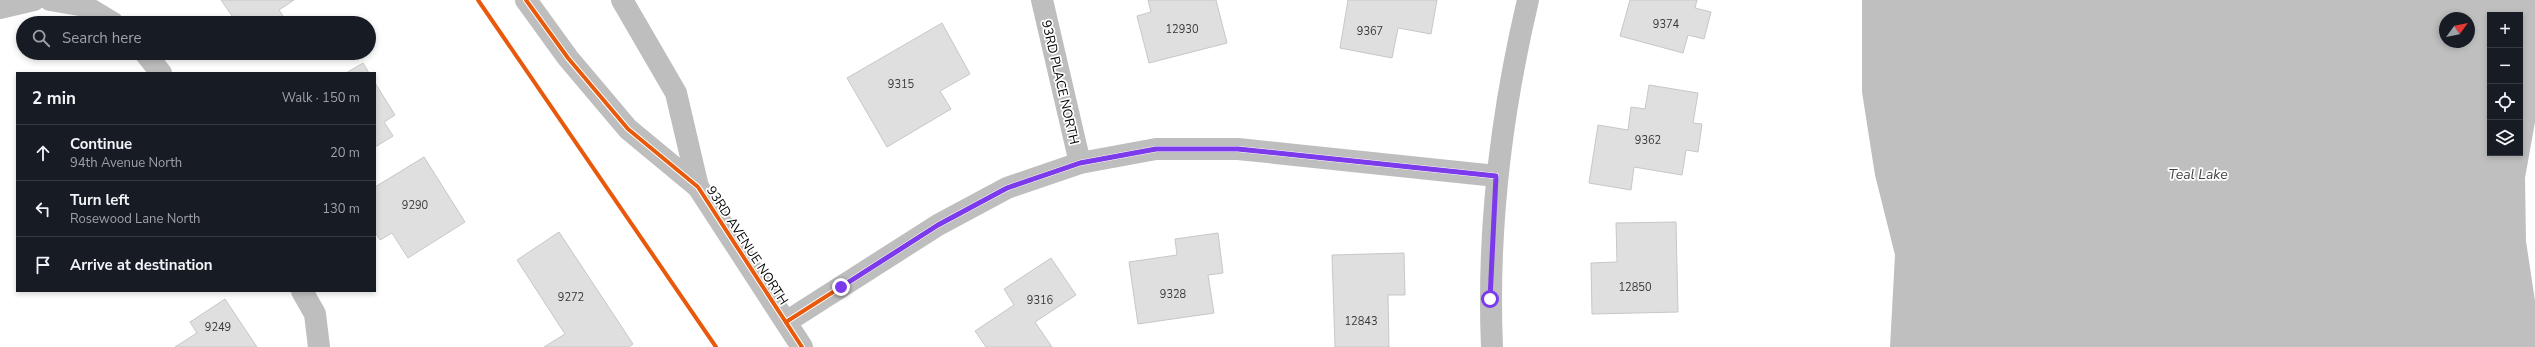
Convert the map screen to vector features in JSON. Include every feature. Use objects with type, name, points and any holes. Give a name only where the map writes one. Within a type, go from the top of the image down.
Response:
[{"type":"street","points":[[0,8],[34,0]]},
{"type":"street","points":[[50,0],[85,6],[101,16]]},
{"type":"street","name":"93RD AVENUE NORTH","points":[[526,0],[568,58],[628,129],[698,187],[802,347]]},
{"type":"street","name":"93RD AVENUE NORTH","points":[[622,0],[676,93],[698,187]]},
{"type":"street","name":"93RD PLACE NORTH","points":[[1042,0],[1080,163]]},
{"type":"street","points":[[1492,347],[1490,299],[1496,176],[1516,51],[1528,0]]},
{"type":"street","points":[[151,60],[160,72]]},
{"type":"street","points":[[786,322],[938,225],[986,199],[1007,188],[1080,163],[1156,149],[1238,149],[1496,176]]},
{"type":"street","points":[[303,292],[315,314],[319,347]]},
{"type":"water","name":"Teal Lake","points":[[1862,0],[2535,0],[2535,122],[2525,178],[2526,241],[2535,301],[2535,347],[1890,347],[1895,255],[1875,175],[1862,92]]},
{"type":"building","points":[[221,0],[294,0],[279,10],[283,16],[232,16]]},
{"type":"building","points":[[1148,0],[1216,0],[1227,43],[1149,63],[1137,16],[1151,12]]},
{"type":"building","points":[[1348,0],[1437,0],[1431,34],[1398,28],[1392,58],[1340,48]]},
{"type":"building","points":[[1630,0],[1697,0],[1695,8],[1711,12],[1704,39],[1688,35],[1683,53],[1620,36]]},
{"type":"building","points":[[942,23],[970,74],[940,91],[951,109],[887,147],[847,78]]},
{"type":"building","points":[[363,63],[368,72],[348,72]]},
{"type":"building","points":[[376,85],[395,115],[384,122],[393,136],[376,146]]},
{"type":"building","points":[[1649,85],[1698,93],[1693,123],[1702,124],[1698,152],[1686,150],[1682,175],[1634,167],[1631,190],[1589,183],[1598,125],[1628,130],[1631,107],[1645,109]]},
{"type":"building","points":[[424,157],[465,222],[408,258],[392,233],[380,240],[376,234],[376,186]]},
{"type":"building","points":[[1676,222],[1678,312],[1592,314],[1591,263],[1617,262],[1616,223]]},
{"type":"building","points":[[559,232],[633,344],[629,347],[544,347],[565,334],[517,260]]},
{"type":"building","points":[[1218,233],[1223,273],[1208,275],[1214,313],[1138,324],[1129,262],[1177,255],[1175,239]]},
{"type":"building","points":[[1404,253],[1405,295],[1388,295],[1389,347],[1335,347],[1332,255]]},
{"type":"building","points":[[1051,258],[1076,295],[1035,322],[1052,347],[986,347],[975,331],[1014,305],[1004,289]]},
{"type":"building","points":[[225,299],[257,347],[175,347],[197,333],[190,322]]},
{"type":"cycle path","points":[[478,0],[716,347]]},
{"type":"cycle path","points":[[526,0],[568,58],[628,129],[698,187],[802,347]]},
{"type":"cycle path","points":[[786,322],[938,225],[1007,188],[1080,163],[1156,149],[1238,149],[1496,176]]},
{"type":"route","points":[[841,287],[938,225],[1007,188],[1080,163],[1156,149],[1238,149],[1496,176],[1490,299]]}]
